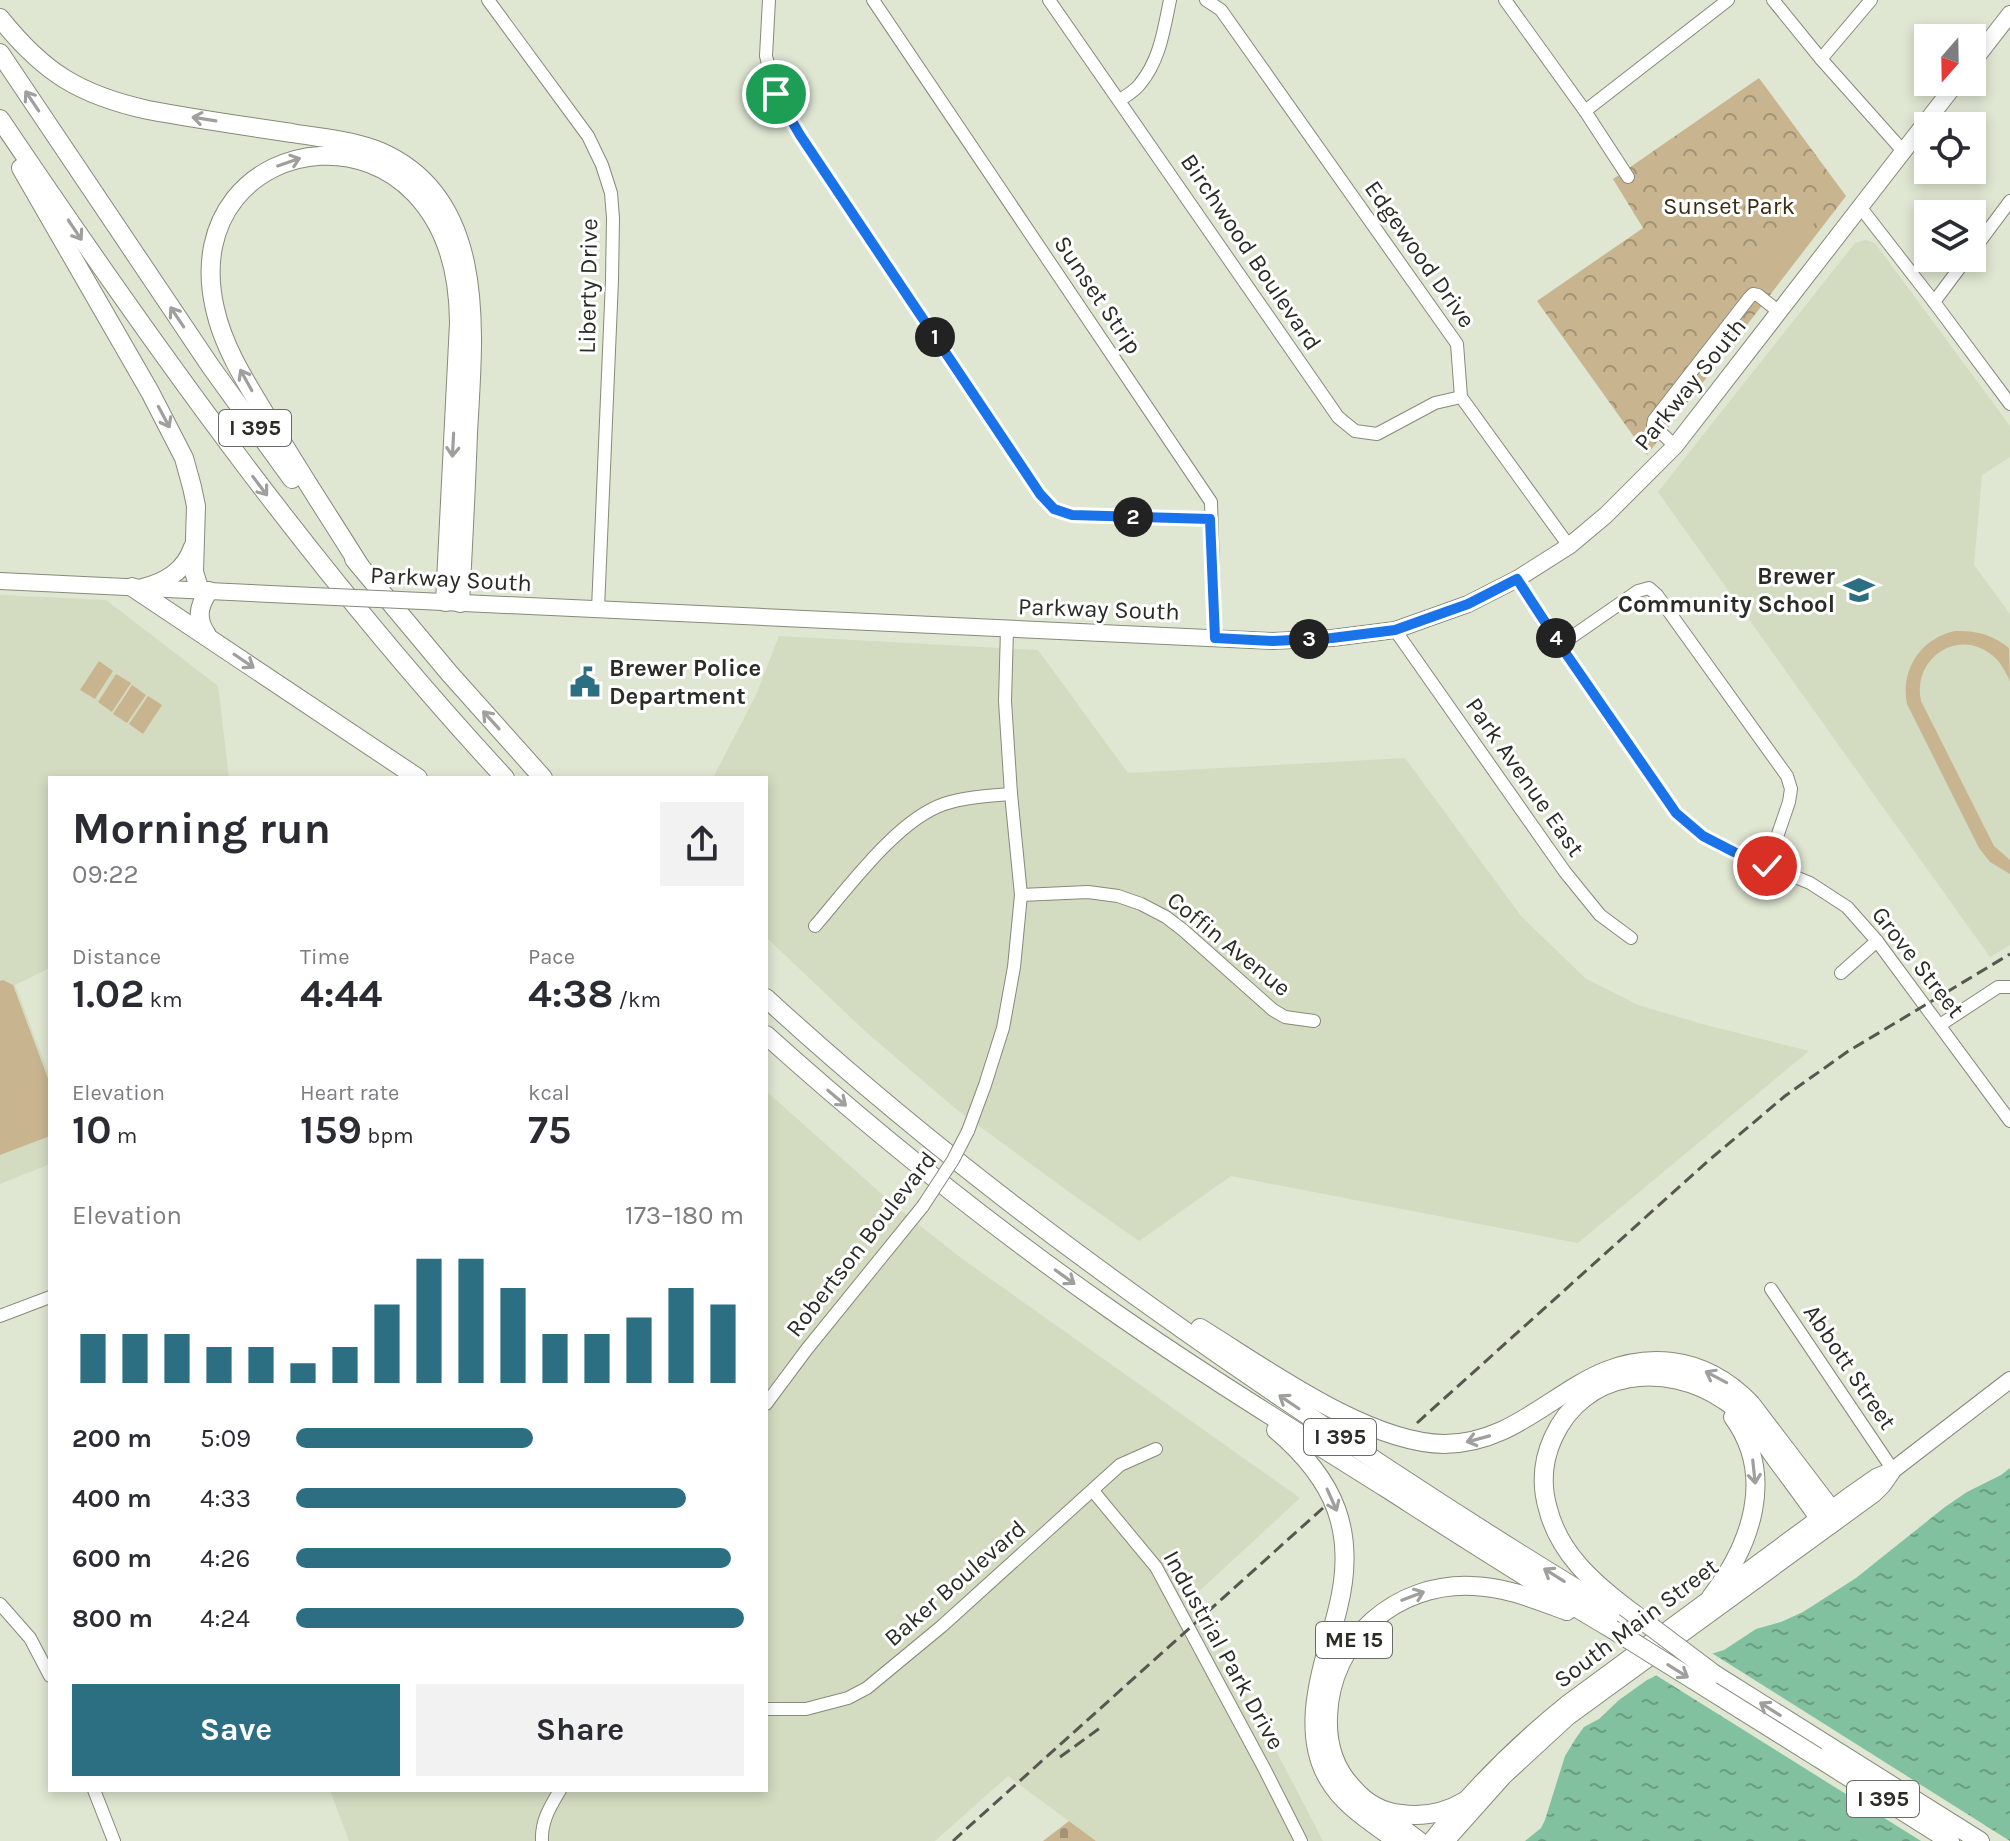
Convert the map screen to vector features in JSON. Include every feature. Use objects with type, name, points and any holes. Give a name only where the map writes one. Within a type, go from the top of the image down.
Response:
[{"type":"highway","points":[[0,18],[40,62],[87,92],[148,110],[364,146],[406,166],[436,198],[460,245],[472,308],[472,369],[452,603]]},
{"type":"highway","name":"I 395","points":[[0,53],[218,377],[287,473],[450,674],[541,776]]},
{"type":"highway","name":"I 395","points":[[0,119],[131,310],[260,485],[388,645],[503,776]]},
{"type":"highway","points":[[0,131],[175,439],[187,467],[196,516],[195,577],[204,591],[199,617],[201,626],[212,640]]},
{"type":"highway","points":[[360,566],[239,369],[219,323],[211,288],[210,266],[215,240],[223,218],[236,199],[252,182],[273,168],[313,156],[348,156],[394,175],[425,205],[450,257],[459,323],[452,603]]},
{"type":"highway","points":[[137,588],[165,580],[184,566],[195,541]]},
{"type":"highway","points":[[137,588],[415,776]]},
{"type":"highway","name":"I 395","points":[[768,1000],[915,1127],[1068,1247],[1207,1346],[1329,1430],[1619,1617],[1950,1841]]},
{"type":"highway","name":"I 395","points":[[770,1039],[869,1125],[976,1211],[1198,1369],[1619,1617]]},
{"type":"highway","points":[[1068,1247],[1332,1408],[1383,1431],[1424,1442],[1464,1442],[1495,1434],[1526,1419],[1592,1376],[1619,1365],[1659,1361],[1700,1369],[1727,1383],[1751,1404],[1829,1518]]},
{"type":"highway","points":[[1198,1369],[1295,1446],[1321,1478],[1335,1505],[1343,1532],[1345,1571],[1317,1696],[1317,1750],[1326,1775],[1340,1795],[1397,1841]]},
{"type":"highway","name":"ME 15","points":[[1619,1617],[1559,1537],[1547,1507],[1544,1489],[1549,1448],[1556,1432],[1569,1413],[1587,1396],[1608,1384],[1632,1377],[1661,1376],[1699,1386],[1724,1399],[1740,1413],[1829,1518]]},
{"type":"highway","points":[[1699,1386],[1737,1421],[1750,1450],[1755,1478],[1754,1510],[1746,1537],[1735,1561],[1711,1597]]},
{"type":"highway","name":"ME 15","points":[[1368,1803],[1347,1782],[1334,1758],[1328,1733],[1328,1708],[1333,1682],[1346,1652],[1368,1624],[1389,1607],[1410,1596],[1433,1589],[1483,1587],[1619,1617],[1714,1674]]},
{"type":"highway","name":"I 395","points":[[1714,1674],[1980,1841]]},
{"type":"highway","points":[[1368,1803],[1386,1811],[1415,1815],[1445,1810],[1465,1801]]},
{"type":"highway","points":[[1368,1803],[1419,1841]]},
{"type":"highway","points":[[1944,1817],[1988,1841]]},
{"type":"main road","points":[[1986,45],[2010,14]]},
{"type":"main road","name":"Parkway South","points":[[0,581],[1273,641],[1395,630],[1468,604],[1517,579],[1569,546],[1606,515],[1675,446],[1946,96]]},
{"type":"main road","name":"South Main Street","points":[[1431,1841],[1501,1763],[1554,1714],[1711,1597],[1829,1518],[1879,1489],[1893,1470],[2010,1380]]},
{"type":"main road","name":"South Main Street","points":[[1446,1841],[1504,1776],[1568,1717],[1829,1518]]},
{"type":"street","name":"Liberty Drive","points":[[488,0],[588,136],[611,193],[612,280],[598,609]]},
{"type":"street","points":[[769,0],[766,56],[776,94],[808,148],[1040,494],[1054,509],[1072,515],[1210,519]]},
{"type":"street","name":"Sunset Strip","points":[[873,0],[1211,502],[1215,638]]},
{"type":"street","name":"Birchwood Boulevard","points":[[1049,0],[1338,417],[1355,431],[1377,434],[1435,403],[1461,397]]},
{"type":"street","points":[[1120,100],[1138,87],[1150,69],[1161,43],[1170,0]]},
{"type":"street","name":"Edgewood Drive","points":[[1206,0],[1221,10],[1457,344],[1461,397]]},
{"type":"street","points":[[1505,0],[1628,177]]},
{"type":"street","points":[[1585,111],[1728,0]]},
{"type":"street","points":[[1773,0],[1903,151]]},
{"type":"street","points":[[1821,59],[1871,0]]},
{"type":"street","points":[[1986,233],[2010,201]]},
{"type":"street","points":[[1861,208],[2010,404]]},
{"type":"street","points":[[1934,302],[1956,272]]},
{"type":"street","points":[[1675,446],[1653,425],[1654,420],[1753,294],[1778,311]]},
{"type":"street","points":[[1461,397],[1569,546]]},
{"type":"street","name":"Grove Street","points":[[1517,579],[1676,813],[1703,836],[1810,883],[1847,907],[1877,941],[2010,1121]]},
{"type":"street","points":[[1560,645],[1638,591],[1649,588],[1657,595],[1787,776],[1791,789],[1789,802],[1767,866]]},
{"type":"street","name":"Robertson Boulevard","points":[[768,1401],[944,1176],[968,1131],[996,1055],[1006,1019],[1021,895],[1005,701],[1007,629]]},
{"type":"street","name":"Park Avenue East","points":[[1395,630],[1565,872],[1600,915],[1631,938]]},
{"type":"street","points":[[815,926],[893,838],[918,817],[961,799],[1011,794]]},
{"type":"street","name":"Coffin Avenue","points":[[1021,895],[1088,892],[1118,896],[1141,904],[1183,930],[1273,1010],[1285,1017],[1314,1021]]},
{"type":"street","points":[[1841,973],[1877,941]]},
{"type":"street","points":[[1940,1025],[1998,987],[2010,987]]},
{"type":"street","name":"Abbott Street","points":[[1771,1289],[1893,1470]]},
{"type":"street","points":[[0,1316],[48,1298]]},
{"type":"street","name":"Baker Boulevard","points":[[768,1709],[806,1709],[848,1698],[867,1688],[942,1626],[1120,1465],[1156,1449]]},
{"type":"street","name":"Industrial Park Drive","points":[[1093,1491],[1156,1567],[1301,1841]]},
{"type":"street","points":[[0,1604],[30,1638],[48,1672]]},
{"type":"street","points":[[95,1792],[114,1841]]},
{"type":"street","points":[[542,1841],[542,1828],[548,1810],[559,1792]]},
{"type":"shaded area","name":"Brewer Community School","points":[[1866,240],[1875,243],[2010,426],[2010,457],[1982,475],[1974,565],[2010,614],[2010,945],[1990,957],[1658,492],[1855,243]]},
{"type":"shaded area","points":[[0,595],[106,600],[218,686],[229,776],[48,776],[48,969],[15,985],[48,1072],[48,1165],[0,1184]]},
{"type":"shaded area","points":[[779,636],[1038,650],[1128,773],[1405,758],[1521,916],[1585,978],[1638,1005],[1809,1051],[1578,1243],[1231,1176],[1139,1241],[956,1109],[865,1031],[768,939],[768,776],[714,776],[756,695]]},
{"type":"shaded area","points":[[768,1093],[894,1205],[961,1258],[1300,1498],[1195,1595],[1323,1841],[1096,1841],[1008,1776],[935,1841],[349,1841],[331,1792],[768,1792]]},
{"type":"green space","name":"Sunset Park","points":[[1759,78],[1846,196],[1647,455],[1537,301],[1643,228],[1613,179]]},
{"type":"green space","points":[[1799,199],[1820,216],[1766,285],[1744,268]]},
{"type":"green space","points":[[1955,631],[1984,634],[2009,648],[2010,681],[1992,655],[1979,647],[1965,644],[1952,646],[1930,661],[1923,672],[1920,686],[1921,701],[1994,846],[2010,860],[2010,874],[1990,862],[1979,848],[1907,704],[1907,679],[1916,657],[1932,641]]},
{"type":"green space","points":[[99,661],[113,671],[95,699],[80,690]]},
{"type":"green space","points":[[116,674],[131,683],[112,712],[98,702]]},
{"type":"green space","points":[[132,685],[146,695],[127,723],[113,714]]},
{"type":"green space","points":[[148,696],[162,705],[143,734],[129,724]]},
{"type":"green space","points":[[0,981],[13,985],[48,1079],[48,1137],[0,1155]]},
{"type":"green space","points":[[1069,1821],[1096,1841],[1043,1841]]},
{"type":"water","points":[[2010,1468],[2010,1841],[1525,1841],[1541,1828],[1545,1820],[1565,1756],[1576,1738],[1584,1727],[1599,1719],[1619,1700],[1647,1680],[1685,1662],[1724,1650],[1756,1629],[1803,1612],[1856,1578],[1945,1507]]},
{"type":"pier","points":[[1707,1650],[2010,1841],[1921,1841],[1654,1674],[1683,1658]]},
{"type":"railway","points":[[1417,1423],[1708,1161],[1785,1096],[1847,1052],[2010,954]]},
{"type":"railway","points":[[953,1841],[1323,1508]]},
{"type":"railway","points":[[1060,1757],[1100,1728]]},
{"type":"place","name":"Brewer Community School","points":[[1859,590]]},
{"type":"place","name":"Brewer Police Department","points":[[585,682]]},
{"type":"route","points":[[776,94],[800,135],[1040,494],[1054,509],[1072,515],[1210,519],[1215,638],[1273,641],[1395,630],[1468,604],[1517,579],[1676,813],[1703,836],[1767,866]]}]
